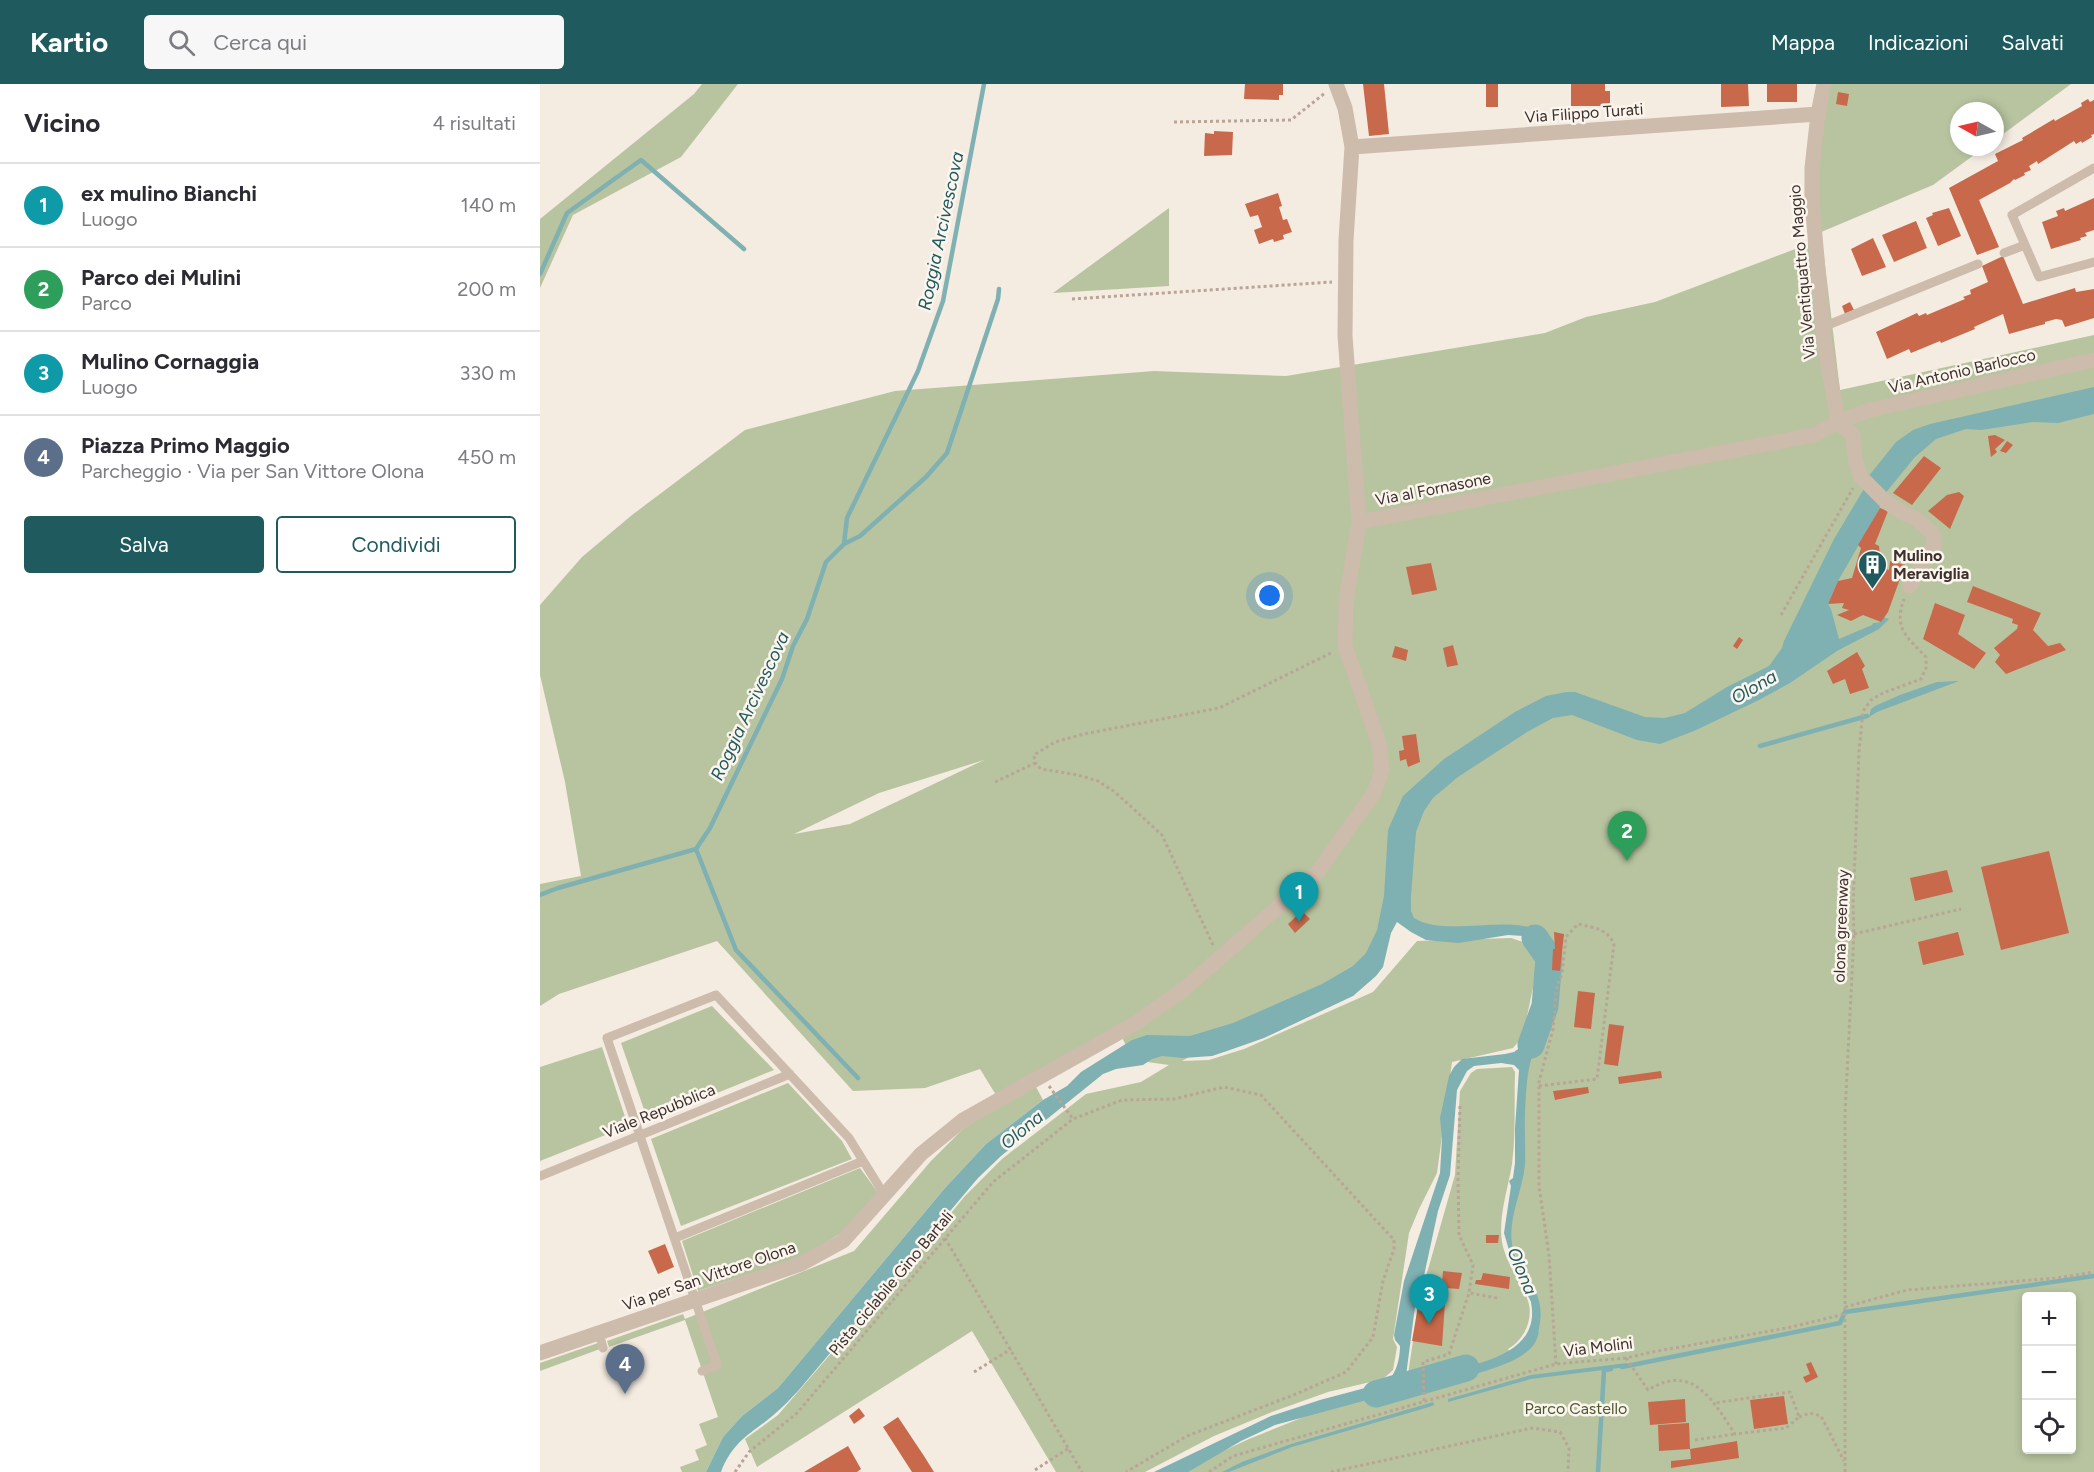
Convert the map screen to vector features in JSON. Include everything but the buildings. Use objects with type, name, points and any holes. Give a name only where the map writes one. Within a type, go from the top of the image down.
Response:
[{"type":"street","name":"Via al Fornasone","points":[[1336,84],[1346,108],[1352,147],[1346,240],[1345,336],[1359,522],[1814,435],[1838,422]]},
{"type":"street","name":"Via Ventiquattro Maggio","points":[[1824,84],[1812,168],[1812,201],[1823,327],[1838,422]]},
{"type":"street","name":"Via Filippo Turati","points":[[1352,147],[1818,114]]},
{"type":"street","name":"Via Antonio Barlocco","points":[[1838,422],[1870,410],[2094,360]]},
{"type":"street","points":[[1838,422],[1853,435],[1855,458],[1860,476],[1884,501],[1917,519],[1933,534],[1934,545],[1910,586]]},
{"type":"street","points":[[1345,645],[1346,601],[1359,522]]},
{"type":"street","name":"Via per San Vittore Olona","points":[[540,1353],[601,1341],[695,1300],[801,1264],[843,1241],[921,1154],[963,1120],[1136,1023],[1183,990],[1317,873],[1374,793],[1382,770],[1379,743],[1345,645]]},
{"type":"lane","points":[[2094,168],[2012,215],[2039,277],[2094,262]]},
{"type":"lane","points":[[2004,253],[2025,245]]},
{"type":"lane","points":[[1823,327],[1978,264]]},
{"type":"lane","points":[[702,1371],[717,1365],[607,1038],[716,995],[849,1138],[885,1196]]},
{"type":"lane","name":"Viale Repubblica","points":[[540,1176],[790,1074]]},
{"type":"lane","points":[[675,1238],[863,1161]]},
{"type":"path","points":[[1174,122],[1292,120],[1336,84]]},
{"type":"path","points":[[1072,299],[1346,281]]},
{"type":"path","points":[[1781,615],[1860,476]]},
{"type":"path","name":"olona greenway","points":[[1845,1314],[1845,1114],[1854,934],[1859,751],[1863,711],[1871,700],[1883,693],[1921,679],[1926,668],[1926,657],[1904,635],[1901,625],[1900,612],[1910,586]]},
{"type":"path","points":[[1219,959],[1162,836],[1115,792],[1098,781],[1041,769],[1035,763],[1034,755],[1055,742],[1084,734],[1219,708],[1345,645]]},
{"type":"path","points":[[995,782],[1035,763]]},
{"type":"path","points":[[1854,934],[1961,909]]},
{"type":"path","points":[[1539,1086],[1597,1079],[1614,944],[1610,936],[1601,929],[1578,924],[1566,937],[1562,974],[1557,986],[1553,1029],[1539,1086],[1539,1186],[1549,1255],[1556,1364]]},
{"type":"path","points":[[1043,1077],[1073,1119]]},
{"type":"path","name":"Pista ciclabile Gino Bartali","points":[[735,1472],[749,1452],[797,1413],[993,1182],[1073,1119],[1122,1100],[1174,1099],[1224,1087],[1261,1095],[1394,1240],[1394,1249],[1383,1281],[1373,1337],[1346,1372],[1187,1436],[1126,1472]]},
{"type":"path","points":[[1424,1401],[1423,1362],[1449,1354],[1469,1293],[1473,1265],[1459,1235],[1458,1178],[1461,1106]]},
{"type":"path","points":[[945,1238],[1082,1472]]},
{"type":"path","points":[[1845,1306],[1907,1290],[2057,1278],[2094,1272]]},
{"type":"path","points":[[1469,1293],[1497,1298]]},
{"type":"path","points":[[1845,1314],[1845,1472]]},
{"type":"path","name":"Via Molini","points":[[1209,1472],[1233,1456],[1556,1364],[1626,1358],[1787,1328],[1845,1314]]},
{"type":"path","points":[[974,1372],[1012,1349]]},
{"type":"path","points":[[1626,1358],[1648,1390],[1662,1382],[1676,1380],[1692,1384],[1709,1396],[1735,1434]]},
{"type":"path","points":[[1714,1403],[1790,1392],[1799,1417]]},
{"type":"path","points":[[1695,1440],[1786,1428],[1799,1417],[1810,1413],[1821,1416],[1845,1462]]},
{"type":"path","points":[[1332,1472],[1532,1428],[1560,1432],[1569,1448],[1568,1472]]},
{"type":"path","points":[[1035,1470],[1069,1448]]},
{"type":"green space","points":[[702,84],[738,84],[681,157],[573,215],[540,288],[540,219],[694,94]]},
{"type":"green space","points":[[1824,84],[2071,84],[2004,133],[2004,102],[1950,102],[1950,156],[1973,156],[1933,185],[1814,235]]},
{"type":"green space","points":[[1169,208],[1169,286],[1053,293]]},
{"type":"green space","name":"Parco Castello","points":[[1822,239],[1840,390],[2094,335],[2094,1472],[1178,1472],[1249,1439],[1383,1385],[1412,1378],[1408,1374],[1419,1301],[1455,1175],[1460,1091],[1471,1073],[1477,1069],[1512,1067],[1515,1072],[1513,1153],[1502,1213],[1501,1232],[1504,1250],[1528,1301],[1530,1315],[1523,1335],[1508,1349],[1515,1358],[1539,1331],[1527,1286],[1508,1235],[1514,1204],[1520,1053],[1538,1008],[1543,978],[1535,944],[1521,933],[1432,933],[1398,917],[1348,996],[1247,1025],[1182,1061],[1209,1060],[1244,1049],[1373,992],[1417,941],[1511,938],[1529,944],[1538,963],[1523,1036],[1513,1048],[1452,1062],[1437,1173],[1409,1233],[1393,1339],[1397,1347],[1393,1370],[1383,1379],[1328,1392],[1272,1412],[1214,1436],[1145,1472],[1056,1472],[972,1331],[757,1467],[745,1439],[778,1415],[878,1302],[965,1196],[1002,1159],[1086,1094],[1141,1082],[1169,1065],[1133,1060],[1118,1029],[996,1095],[980,1069],[925,1088],[853,1091],[717,941],[559,994],[540,1006],[540,884],[581,876],[565,782],[540,675],[540,605],[582,557],[632,515],[745,430],[895,391],[1154,371],[1286,376],[1545,333],[1586,317],[1655,302]],"holes":[[[984,760],[850,824],[794,834],[879,793]]]},
{"type":"green space","points":[[712,1006],[774,1070],[648,1121],[621,1043]]},
{"type":"green space","points":[[602,1047],[628,1126],[540,1161],[540,1067]]},
{"type":"green space","points":[[788,1083],[842,1141],[852,1159],[681,1226],[651,1139]]},
{"type":"green space","points":[[1035,1085],[1043,1100],[986,1144],[945,1188],[778,1388],[742,1416],[723,1437],[706,1472],[682,1472],[680,1467],[699,1460],[695,1450],[707,1445],[699,1424],[718,1417],[685,1320],[609,1347],[607,1341],[683,1314],[685,1319],[854,1251],[931,1161],[964,1128]]},
{"type":"green space","points":[[860,1168],[879,1194],[840,1234],[801,1257],[698,1291],[682,1241]]},
{"type":"green space","points":[[598,1343],[600,1349],[540,1371],[540,1363]]},
{"type":"water","points":[[2094,387],[2094,414],[2058,423],[2033,422],[1981,430],[1966,429],[1936,439],[1915,457],[1879,501],[1880,508],[1838,581],[1828,604],[1839,639],[1873,623],[1881,622],[1883,617],[1889,619],[1879,629],[1837,651],[1790,683],[1759,700],[1694,731],[1660,744],[1637,740],[1572,715],[1553,718],[1527,732],[1458,777],[1433,798],[1424,811],[1416,832],[1411,896],[1411,911],[1414,918],[1428,924],[1445,926],[1517,925],[1532,928],[1543,935],[1548,952],[1546,995],[1526,1089],[1525,1164],[1511,1234],[1515,1255],[1536,1292],[1541,1314],[1536,1341],[1529,1350],[1489,1370],[1433,1384],[1431,1375],[1483,1362],[1500,1356],[1514,1347],[1526,1336],[1531,1321],[1531,1302],[1514,1267],[1504,1233],[1511,1186],[1509,1181],[1513,1178],[1515,1163],[1519,1070],[1514,1065],[1501,1063],[1474,1066],[1467,1071],[1457,1090],[1450,1175],[1438,1211],[1422,1285],[1416,1299],[1406,1376],[1410,1378],[1411,1388],[1275,1425],[1241,1441],[1188,1472],[1154,1472],[1271,1416],[1384,1383],[1392,1377],[1398,1362],[1400,1346],[1394,1335],[1404,1281],[1440,1173],[1442,1138],[1440,1118],[1449,1076],[1462,1059],[1505,1054],[1521,1047],[1531,1026],[1539,963],[1536,947],[1523,936],[1508,935],[1459,943],[1426,940],[1397,922],[1391,933],[1383,967],[1353,996],[1264,1038],[1212,1056],[1183,1058],[1162,1056],[1143,1065],[1116,1069],[1103,1074],[1001,1156],[978,1178],[798,1391],[738,1444],[721,1472],[706,1472],[723,1437],[742,1416],[778,1388],[945,1188],[986,1144],[1043,1100],[1067,1086],[1081,1072],[1132,1040],[1147,1035],[1190,1036],[1233,1023],[1322,984],[1353,966],[1366,953],[1377,930],[1384,896],[1388,830],[1403,796],[1444,759],[1515,712],[1546,696],[1575,692],[1645,717],[1664,718],[1685,713],[1727,687],[1769,666],[1782,648],[1834,539],[1865,487],[1868,477],[1896,442],[1913,430],[1930,424]]},
{"type":"water","points":[[1959,681],[1869,717],[1871,709],[1875,706],[1900,695],[1937,682]]},
{"type":"water","points":[[1627,1363],[1627,1367],[1531,1379],[1448,1402],[1448,1399],[1531,1375]]},
{"type":"water","points":[[1433,1402],[1434,1405],[1429,1407],[1292,1447],[1229,1472],[1222,1472],[1291,1444]]},
{"type":"waterway","name":"Roggia Arcivescova","points":[[844,544],[847,518],[918,371],[943,301],[984,84]]},
{"type":"waterway","name":"Roggia Arcivescova","points":[[540,274],[567,213],[641,160],[744,249]]},
{"type":"waterway","name":"Roggia Arcivescova","points":[[858,1078],[736,950],[696,849],[710,828],[782,679],[793,646],[807,619],[826,562],[844,544],[860,536],[926,477],[947,453],[998,299],[999,289]]},
{"type":"waterway","points":[[1760,746],[1867,716]]},
{"type":"waterway","name":"Roggia Arcivescova","points":[[540,895],[696,849]]},
{"type":"waterway","name":"Olona","points":[[1531,1045],[1545,1006],[1549,958],[1535,938]]},
{"type":"waterway","points":[[1622,1367],[1840,1323],[1845,1312],[2094,1276]]},
{"type":"waterway","name":"Olona","points":[[1376,1394],[1466,1368]]},
{"type":"waterway","points":[[1598,1472],[1604,1370],[1611,1369]]},
{"type":"place","name":"Mulino Meraviglia","points":[[1872,590]]},
{"type":"place","name":"Parco dei Mulini","points":[[1627,861]]},
{"type":"place","name":"ex mulino Bianchi","points":[[1299,922]]},
{"type":"place","name":"Mulino Cornaggia","points":[[1429,1324]]},
{"type":"place","name":"Piazza Primo Maggio","points":[[625,1394]]}]
